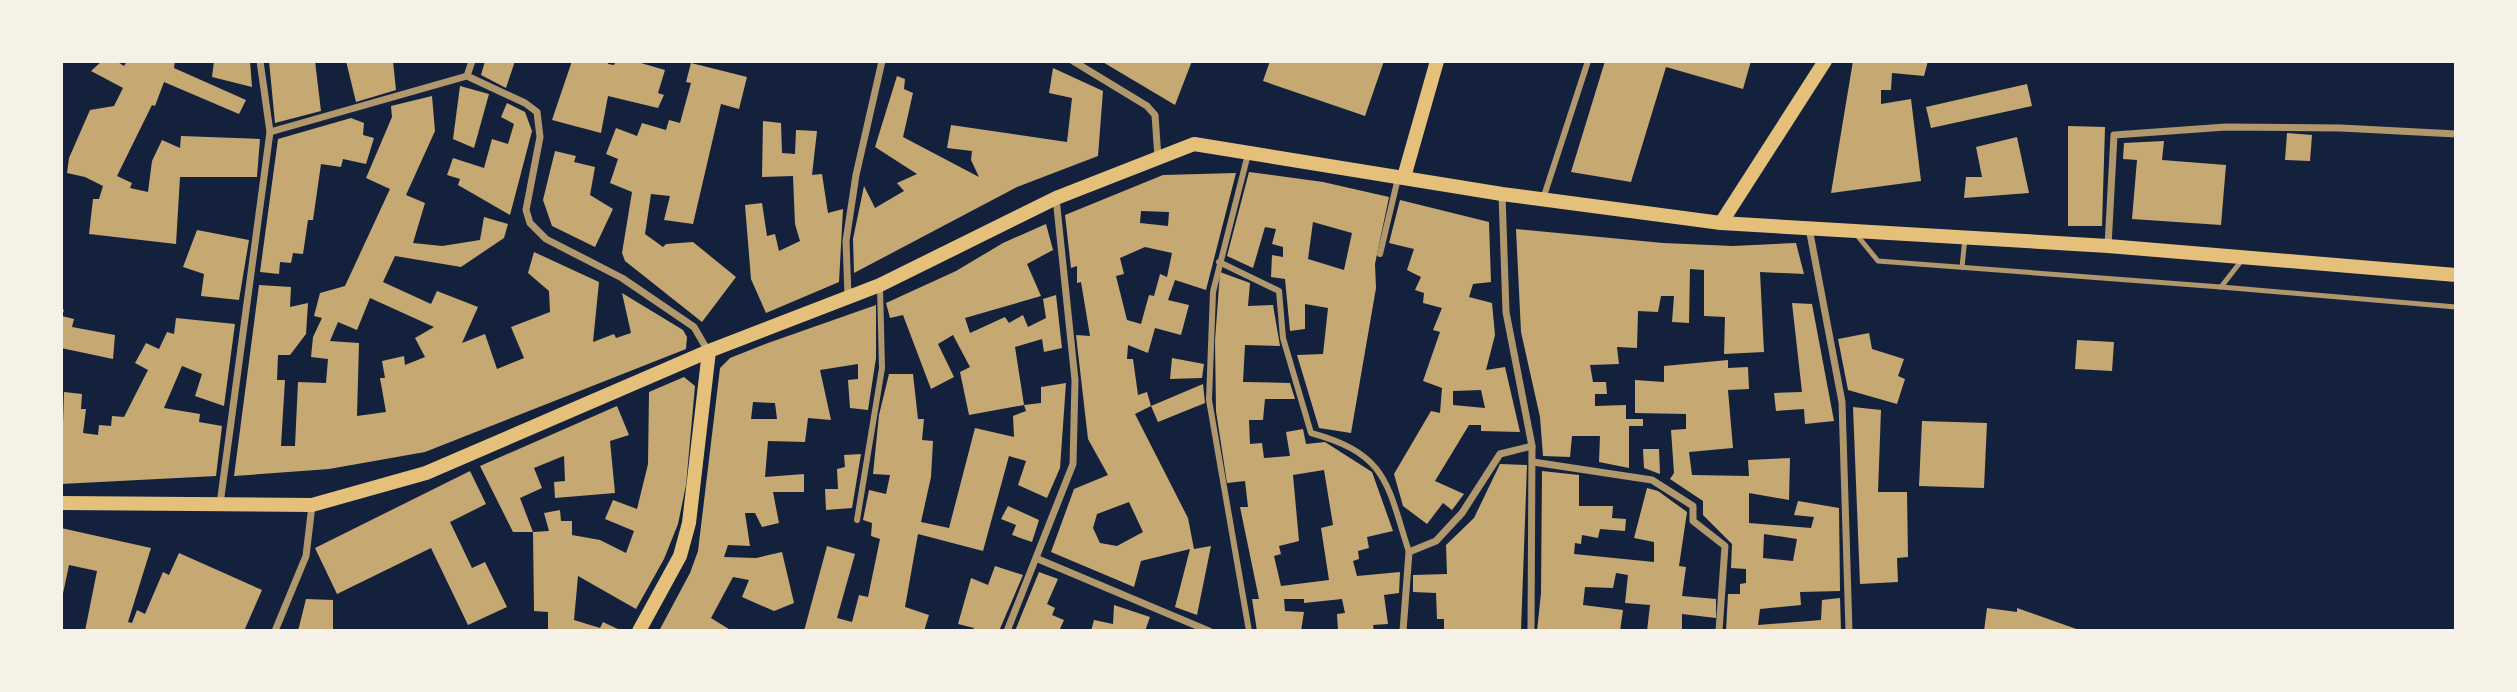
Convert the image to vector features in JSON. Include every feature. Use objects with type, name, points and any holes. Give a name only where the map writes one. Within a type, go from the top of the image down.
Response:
[{"type":"main road","points":[[1401,176],[1437,61]]},
{"type":"main road","points":[[1721,223],[1825,61]]},
{"type":"main road","points":[[61,503],[312,505],[426,473],[709,351],[880,285],[1056,198],[1194,144],[1502,194],[1721,223],[2108,246],[2456,275]]},
{"type":"main road","points":[[639,631],[680,556],[686,534],[695,484],[709,351]]},
{"type":"street","points":[[220,504],[270,132],[260,61]]},
{"type":"street","points":[[467,76],[472,61]]},
{"type":"street","points":[[848,297],[846,241],[856,175],[882,61]]},
{"type":"street","points":[[1073,61],[1147,106],[1155,115],[1158,158]]},
{"type":"street","points":[[1543,199],[1588,61]]},
{"type":"street","points":[[270,132],[467,76],[525,103],[537,112],[540,137],[526,210],[530,223],[546,239],[622,278],[694,327],[709,351]]},
{"type":"street","points":[[2108,246],[2113,135],[2226,127],[2341,128],[2456,134]]},
{"type":"street","points":[[1249,152],[1213,292],[1209,400],[1249,631]]},
{"type":"street","points":[[1380,254],[1401,176]]},
{"type":"street","points":[[1502,194],[1506,312],[1532,446],[1531,631]]},
{"type":"street","points":[[1007,631],[1038,559],[1073,464],[1075,380],[1056,198]]},
{"type":"street","points":[[1809,229],[1842,402],[1849,631]]},
{"type":"street","points":[[1219,262],[1279,291],[1283,338],[1311,433],[1345,442],[1378,467],[1409,552],[1404,631]]},
{"type":"street","points":[[857,520],[882,368],[880,285]]},
{"type":"street","points":[[1409,552],[1436,541],[1462,513],[1500,454],[1532,446]]},
{"type":"street","points":[[1532,462],[1652,480],[1693,506],[1693,521],[1725,546],[1719,631]]},
{"type":"street","points":[[275,631],[306,556],[312,505]]},
{"type":"street","points":[[1038,559],[1209,631]]},
{"type":"lane","points":[[1854,231],[1878,261],[2456,307]]},
{"type":"lane","points":[[1962,267],[1965,238]]},
{"type":"lane","points":[[2221,287],[2243,258]]},
{"type":"building","points":[[102,61],[116,61],[124,66],[127,61],[175,61],[174,68],[246,100],[239,114],[164,82],[155,106],[152,105],[117,176],[132,183],[130,188],[148,192],[152,161],[162,140],[180,148],[181,136],[260,139],[257,177],[180,177],[176,244],[89,234],[93,199],[99,199],[103,186],[85,177],[67,173],[69,158],[90,110],[114,106],[123,88],[91,71]]},
{"type":"building","points":[[214,61],[250,61],[252,87],[212,77]]},
{"type":"building","points":[[269,61],[315,61],[321,111],[275,123]]},
{"type":"building","points":[[346,61],[393,61],[396,90],[356,102]]},
{"type":"building","points":[[485,61],[515,61],[506,88],[481,75]]},
{"type":"building","points":[[572,61],[608,61],[608,64],[614,65],[616,61],[634,61],[665,70],[658,93],[664,95],[658,108],[608,96],[601,133],[552,120]]},
{"type":"building","points":[[1101,61],[1192,61],[1175,105]]},
{"type":"building","points":[[1270,61],[1384,61],[1365,116],[1263,81]]},
{"type":"building","points":[[1605,61],[1751,61],[1743,89],[1666,67],[1631,182],[1571,172]]},
{"type":"building","points":[[1853,61],[1928,61],[1924,76],[1892,73],[1891,90],[1881,90],[1881,104],[1911,99],[1921,181],[1831,193]]},
{"type":"building","points":[[691,63],[747,77],[739,109],[721,104],[693,224],[664,220],[670,196],[651,194],[645,234],[663,247],[666,244],[693,242],[736,277],[702,322],[625,261],[622,253],[632,192],[610,183],[618,159],[606,154],[616,128],[637,136],[642,123],[666,130],[669,120],[680,123],[691,83],[686,82]]},
{"type":"building","points":[[1053,68],[1103,91],[1098,156],[1017,187],[854,273],[853,239],[864,186],[875,208],[904,191],[897,183],[917,174],[875,147],[897,76],[905,79],[904,89],[913,93],[903,137],[979,177],[971,160],[972,151],[947,148],[951,125],[1067,142],[1072,98],[1049,93]]},
{"type":"building","points":[[2027,84],[2032,106],[1931,128],[1926,107]]},
{"type":"building","points":[[460,86],[489,94],[474,148],[453,139]]},
{"type":"building","points":[[432,96],[435,131],[406,195],[425,203],[413,243],[442,246],[480,240],[484,217],[508,224],[504,238],[461,267],[395,256],[383,282],[431,304],[437,291],[478,307],[462,343],[485,334],[497,369],[524,358],[511,327],[550,312],[549,291],[528,273],[534,252],[599,282],[593,342],[614,334],[616,338],[631,333],[622,293],[683,330],[687,337],[686,349],[425,452],[329,469],[234,476],[259,285],[291,287],[290,307],[308,303],[306,334],[290,355],[278,355],[277,380],[285,380],[281,446],[295,446],[298,382],[326,383],[328,359],[311,357],[313,337],[322,318],[314,316],[320,293],[345,286],[390,189],[366,178],[392,117],[391,106]],"holes":[[[370,298],[434,327],[415,338],[425,357],[405,365],[404,356],[382,361],[385,378],[380,378],[386,412],[357,416],[359,343],[330,341],[338,322],[357,330]]]},
{"type":"building","points":[[507,103],[525,112],[532,131],[510,215],[458,185],[460,179],[447,175],[453,158],[484,168],[492,139],[508,144],[514,124],[501,117]]},
{"type":"building","points":[[351,118],[364,123],[363,135],[374,138],[366,164],[343,159],[341,167],[321,164],[313,220],[308,220],[303,254],[293,253],[291,263],[280,262],[279,274],[260,272],[278,139]]},
{"type":"building","points":[[763,121],[781,123],[782,153],[795,154],[796,130],[817,131],[812,175],[822,174],[828,213],[843,209],[839,282],[766,313],[751,279],[745,205],[762,203],[767,236],[775,234],[779,251],[800,241],[795,224],[793,176],[762,177]]},
{"type":"building","points":[[2068,126],[2105,127],[2102,226],[2068,226]]},
{"type":"building","points":[[2287,133],[2312,135],[2310,161],[2285,160]]},
{"type":"building","points":[[2017,137],[2029,193],[1964,198],[1966,177],[1982,177],[1976,147]]},
{"type":"building","points":[[2164,141],[2162,160],[2226,165],[2221,225],[2132,219],[2137,160],[2123,159],[2124,143]]},
{"type":"building","points":[[555,151],[576,156],[574,162],[595,167],[590,195],[613,209],[595,247],[552,226],[543,200]]},
{"type":"building","points":[[1249,172],[1323,182],[1389,197],[1375,264],[1376,288],[1351,433],[1319,428],[1297,355],[1323,354],[1328,308],[1305,304],[1305,329],[1290,331],[1285,279],[1271,277],[1272,255],[1283,257],[1283,247],[1272,244],[1276,229],[1265,227],[1253,268],[1227,256]],"holes":[[[1313,222],[1352,233],[1344,270],[1308,259]]]},
{"type":"building","points":[[1236,173],[1206,290],[1175,280],[1168,300],[1189,305],[1181,335],[1155,328],[1148,353],[1128,345],[1127,359],[1133,359],[1138,395],[1147,392],[1151,406],[1135,414],[1188,518],[1194,549],[1211,546],[1197,615],[1175,607],[1190,549],[1141,561],[1134,587],[1051,552],[1074,489],[1108,475],[1088,439],[1076,335],[1090,336],[1081,282],[1077,283],[1077,266],[1071,268],[1065,215],[1163,175]],"holes":[[[1141,211],[1169,212],[1168,226],[1140,223]],[[1145,247],[1172,253],[1167,277],[1160,274],[1154,296],[1149,295],[1141,324],[1127,320],[1116,276],[1124,274],[1120,258]],[[1129,502],[1143,532],[1117,546],[1100,543],[1093,528],[1097,514]]]},
{"type":"building","points":[[1400,200],[1489,222],[1491,282],[1473,284],[1469,297],[1492,303],[1495,335],[1486,370],[1505,367],[1520,432],[1481,431],[1481,425],[1469,425],[1435,481],[1464,494],[1452,510],[1443,503],[1427,524],[1403,506],[1394,474],[1431,411],[1440,413],[1442,388],[1423,381],[1440,332],[1433,330],[1442,308],[1423,303],[1424,293],[1415,290],[1421,277],[1407,270],[1414,249],[1389,243]],"holes":[[[1481,390],[1485,408],[1453,405],[1453,391]]]},
{"type":"building","points":[[1046,224],[1053,250],[1027,264],[1041,296],[965,318],[970,333],[1005,317],[1009,323],[1023,315],[1028,327],[1046,318],[1043,299],[1056,295],[1062,348],[1044,352],[1042,339],[1015,347],[1024,405],[969,415],[960,372],[970,367],[953,335],[938,344],[954,377],[931,389],[903,315],[890,318],[886,303],[956,271],[1003,243]]},
{"type":"building","points":[[1516,229],[1663,243],[1733,246],[1796,243],[1804,274],[1760,272],[1764,352],[1724,354],[1725,317],[1704,316],[1704,270],[1690,269],[1689,323],[1672,322],[1674,296],[1661,296],[1658,312],[1638,311],[1637,348],[1617,347],[1619,364],[1590,365],[1593,382],[1606,382],[1607,394],[1595,394],[1595,406],[1626,405],[1626,419],[1643,419],[1643,426],[1629,426],[1629,468],[1599,462],[1600,436],[1572,436],[1570,457],[1543,456],[1540,417],[1521,332]]},
{"type":"building","points":[[197,230],[249,240],[239,300],[201,296],[204,274],[183,267]]},
{"type":"building","points":[[1220,272],[1250,283],[1248,306],[1273,305],[1280,346],[1245,345],[1243,382],[1290,383],[1295,399],[1265,399],[1263,420],[1249,420],[1250,444],[1262,443],[1264,458],[1290,456],[1286,432],[1303,429],[1306,444],[1325,442],[1372,472],[1393,531],[1367,537],[1369,548],[1358,551],[1359,559],[1353,561],[1357,576],[1400,572],[1399,593],[1384,595],[1388,624],[1373,625],[1374,631],[1338,631],[1337,614],[1345,613],[1342,599],[1304,603],[1304,599],[1284,599],[1285,611],[1304,612],[1301,631],[1257,631],[1252,599],[1259,599],[1240,507],[1248,507],[1245,481],[1227,483],[1216,411],[1215,341]],"holes":[[[1324,470],[1333,525],[1321,528],[1329,580],[1281,586],[1274,556],[1281,554],[1279,546],[1299,541],[1293,475]]]},
{"type":"building","points":[[1792,303],[1812,304],[1834,421],[1805,424],[1804,409],[1776,411],[1774,393],[1802,392]]},
{"type":"building","points":[[876,305],[876,358],[868,410],[850,408],[848,380],[858,379],[858,364],[820,370],[831,420],[808,418],[805,442],[768,441],[765,477],[804,474],[804,492],[773,492],[779,523],[762,527],[755,513],[745,513],[750,546],[728,545],[724,557],[756,558],[782,552],[794,603],[774,611],[742,597],[749,580],[733,577],[711,618],[732,631],[659,631],[690,573],[698,551],[720,368],[730,358]],"holes":[[[753,402],[775,403],[777,419],[751,419]]]},
{"type":"building","points":[[61,309],[64,310],[62,316],[74,319],[72,327],[115,335],[113,359],[61,348]]},
{"type":"building","points":[[176,318],[235,324],[224,406],[195,396],[202,374],[182,366],[164,408],[200,414],[199,422],[222,426],[216,476],[61,484],[64,392],[82,394],[81,409],[86,409],[83,433],[98,435],[99,425],[111,426],[112,416],[124,417],[148,370],[135,363],[146,343],[159,349],[167,332],[174,334]]},
{"type":"building","points":[[1869,333],[1872,349],[1904,359],[1898,376],[1905,379],[1897,404],[1848,390],[1838,339]]},
{"type":"building","points":[[2077,340],[2114,342],[2112,371],[2075,369]]},
{"type":"building","points":[[1172,358],[1204,364],[1202,378],[1170,379]]},
{"type":"building","points":[[1728,360],[1728,368],[1748,367],[1749,389],[1728,390],[1733,448],[1689,452],[1692,475],[1749,476],[1748,460],[1790,458],[1789,500],[1749,493],[1749,523],[1811,528],[1814,517],[1794,515],[1798,501],[1839,508],[1840,591],[1800,592],[1801,605],[1760,609],[1758,625],[1821,620],[1822,600],[1840,598],[1841,631],[1726,631],[1728,594],[1740,594],[1740,584],[1746,583],[1746,569],[1731,568],[1732,544],[1703,515],[1703,501],[1670,479],[1674,473],[1671,430],[1686,429],[1686,414],[1635,413],[1635,380],[1664,382],[1664,366]],"holes":[[[1764,534],[1797,539],[1793,561],[1763,558]]]},
{"type":"building","points":[[889,374],[913,374],[918,419],[924,419],[922,440],[933,441],[931,477],[921,522],[949,528],[975,428],[1014,437],[1013,416],[1026,411],[1024,405],[1041,403],[1041,387],[1066,383],[1060,468],[1047,498],[1018,485],[1026,461],[1009,456],[983,551],[918,534],[905,607],[929,615],[924,631],[804,631],[827,546],[855,554],[837,618],[852,622],[859,595],[868,597],[880,539],[871,536],[872,523],[863,520],[869,490],[886,494],[890,475],[873,474],[879,415]]},
{"type":"building","points":[[684,377],[695,386],[686,485],[678,524],[664,559],[636,609],[578,576],[574,620],[600,628],[603,622],[622,631],[548,631],[548,612],[534,611],[533,532],[549,531],[544,513],[560,510],[561,521],[572,521],[572,535],[600,540],[626,553],[634,531],[605,519],[613,500],[637,509],[648,464],[649,392]]},
{"type":"building","points":[[1203,384],[1205,403],[1158,422],[1151,406]]},
{"type":"building","points":[[617,406],[629,435],[610,441],[615,493],[555,498],[554,482],[565,481],[564,456],[561,457],[534,468],[542,488],[520,498],[533,532],[513,532],[480,466]]},
{"type":"building","points":[[1853,407],[1881,410],[1878,492],[1907,492],[1908,557],[1897,558],[1898,582],[1860,584]]},
{"type":"building","points":[[1922,421],[1987,423],[1984,488],[1919,486]]},
{"type":"building","points":[[1643,449],[1659,449],[1660,474],[1644,468]]},
{"type":"building","points":[[861,454],[852,508],[826,510],[825,489],[838,489],[837,469],[845,467],[844,455]]},
{"type":"building","points":[[1500,464],[1527,465],[1521,631],[1444,631],[1444,619],[1437,619],[1436,593],[1413,592],[1413,575],[1447,574],[1446,545],[1474,518]]},
{"type":"building","points":[[470,471],[486,504],[450,522],[472,568],[485,562],[507,607],[468,625],[431,548],[337,594],[315,548]]},
{"type":"building","points":[[1542,471],[1579,475],[1579,506],[1613,506],[1612,518],[1626,519],[1625,531],[1600,529],[1598,538],[1582,535],[1581,544],[1575,543],[1574,554],[1654,562],[1654,542],[1634,538],[1647,488],[1658,491],[1687,512],[1679,566],[1686,567],[1682,596],[1716,599],[1716,618],[1682,614],[1682,631],[1647,631],[1650,605],[1625,603],[1628,575],[1616,573],[1613,588],[1585,587],[1583,605],[1623,610],[1620,631],[1537,631],[1541,593]]},
{"type":"building","points":[[1008,506],[1039,520],[1032,542],[1012,535],[1016,525],[1001,519]]},
{"type":"building","points":[[61,528],[151,548],[128,622],[132,623],[137,610],[145,614],[163,572],[169,575],[179,553],[262,590],[244,631],[85,631],[97,571],[69,565],[61,603]]},
{"type":"building","points":[[995,566],[1023,575],[999,631],[973,631],[974,628],[958,624],[971,578],[988,585]]},
{"type":"building","points":[[1039,572],[1058,579],[1047,604],[1055,608],[1052,615],[1064,620],[1059,631],[1015,631]]},
{"type":"building","points":[[306,599],[333,600],[333,631],[298,631]]},
{"type":"building","points":[[1114,605],[1150,617],[1145,631],[1091,631],[1094,620],[1113,624]]},
{"type":"building","points":[[1987,608],[2017,612],[2017,608],[2082,631],[1984,631]]}]
